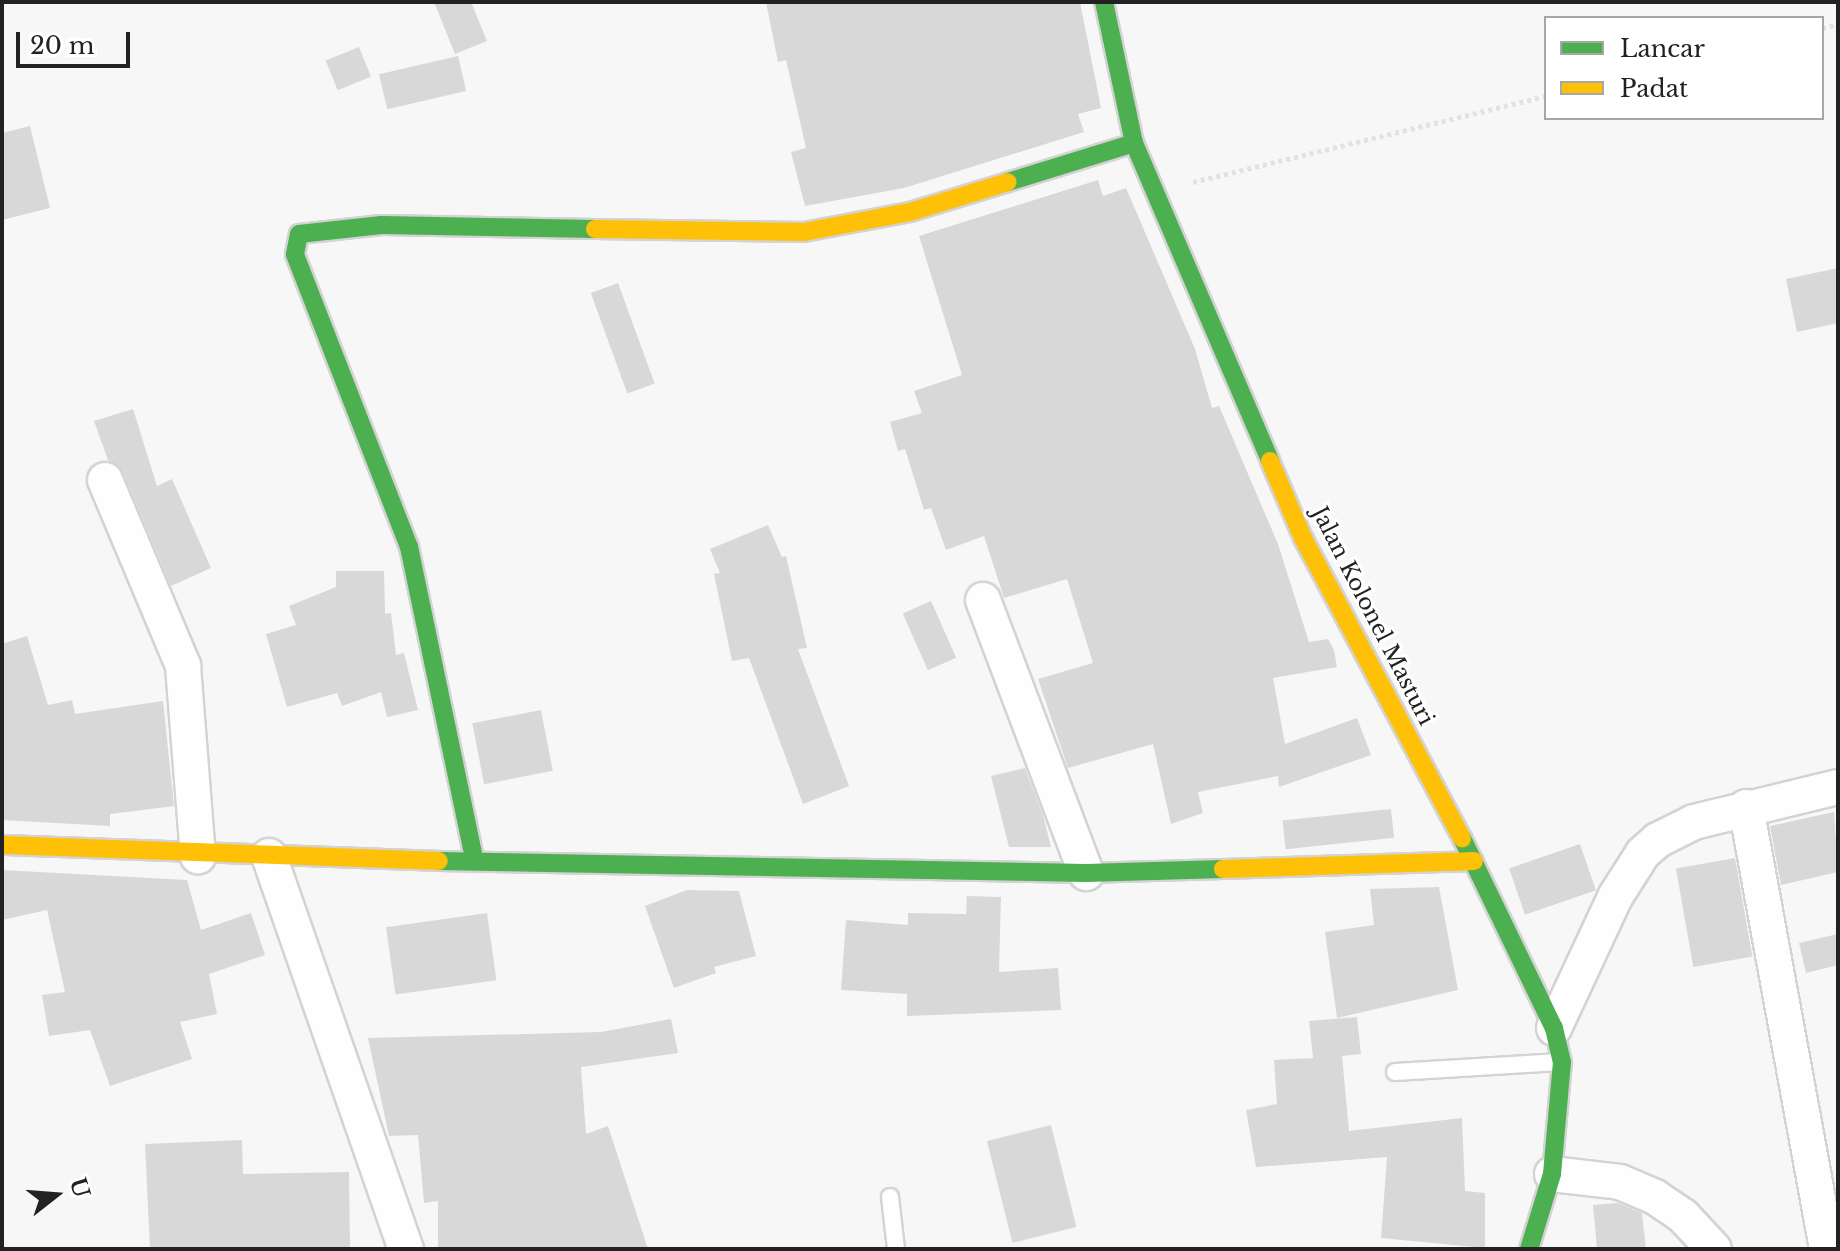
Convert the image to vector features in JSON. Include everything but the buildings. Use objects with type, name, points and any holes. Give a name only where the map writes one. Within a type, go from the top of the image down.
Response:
[{"type":"street","name":"Jalan Kolonel Masturi","points":[[1104,2],[1134,143],[1303,538],[1474,861],[1554,1028],[1562,1062],[1552,1174],[1529,1249]]},
{"type":"street","points":[[474,858],[409,547],[295,254],[299,234],[382,225],[804,232],[910,212],[1134,143]]},
{"type":"street","points":[[105,480],[183,666],[198,856]]},
{"type":"street","points":[[983,600],[1086,873]]},
{"type":"street","points":[[1554,1028],[1602,923],[1643,853],[1675,830],[1746,807],[1838,787]]},
{"type":"street","points":[[1746,807],[1827,1249]]},
{"type":"street","points":[[2,845],[198,856],[474,858],[1086,873],[1474,861]]},
{"type":"street","points":[[269,856],[406,1249]]},
{"type":"street","points":[[1552,1174],[1620,1182],[1655,1197],[1683,1216],[1714,1249]]},
{"type":"lane","points":[[1395,1072],[1562,1062]]},
{"type":"lane","points":[[890,1197],[896,1249]]},
{"type":"path","points":[[1154,192],[1544,96]]},
{"type":"traffic: fast","points":[[1104,2],[1134,143],[1270,461]]},
{"type":"traffic: fast","points":[[1008,182],[1134,143]]},
{"type":"traffic: fast","points":[[474,858],[409,547],[295,254],[299,234],[382,225],[595,229]]},
{"type":"traffic: fast","points":[[1462,838],[1554,1028],[1562,1062],[1552,1174],[1529,1249]]},
{"type":"traffic: fast","points":[[439,861],[1086,873],[1223,869]]},
{"type":"traffic: slow","points":[[595,229],[804,232],[910,212],[1008,182]]},
{"type":"traffic: slow","points":[[1270,461],[1303,538],[1462,838]]},
{"type":"traffic: slow","points":[[2,845],[439,861]]},
{"type":"traffic: slow","points":[[1223,869],[1474,861]]}]
